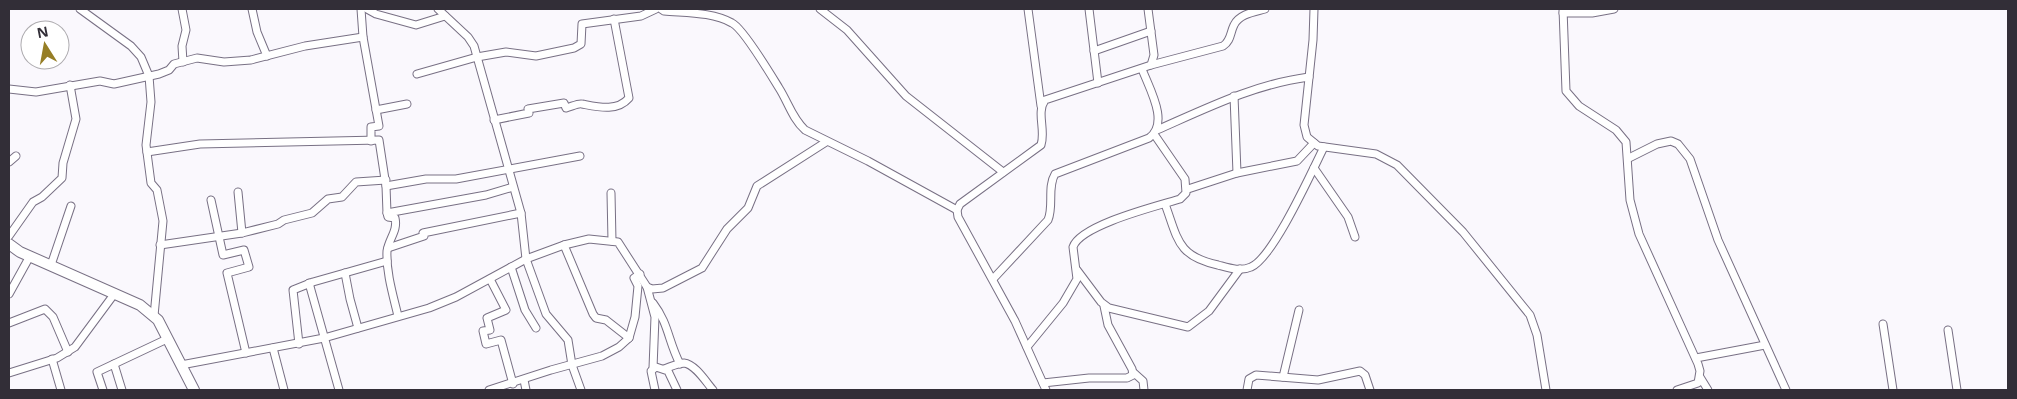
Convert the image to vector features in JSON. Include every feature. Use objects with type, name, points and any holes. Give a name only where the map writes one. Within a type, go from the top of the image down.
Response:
[{"type":"main road","points":[[9,244],[30,256],[140,305],[154,316],[194,390]]},
{"type":"street","points":[[80,9],[131,46],[141,57],[149,76],[151,102],[147,152],[151,183],[157,190],[164,222],[160,245],[154,316]]},
{"type":"street","points":[[182,9],[186,30],[182,46],[182,62]]},
{"type":"street","points":[[252,9],[257,32],[267,56]]},
{"type":"street","points":[[361,9],[363,37],[378,126],[371,127],[386,183],[387,214],[388,217],[395,218],[396,229],[388,248],[387,261],[398,316]]},
{"type":"street","points":[[368,9],[376,14],[416,25],[445,16]]},
{"type":"street","points":[[438,9],[468,38],[477,57],[514,187],[520,213],[526,259],[546,314],[568,340],[572,365],[581,390]]},
{"type":"street","points":[[417,74],[477,57],[506,52],[536,56],[574,48],[581,44],[582,24],[641,16],[656,9]]},
{"type":"street","points":[[661,9],[664,11],[708,16],[735,25],[751,43],[779,87],[799,124],[813,136],[868,161],[957,210]]},
{"type":"street","points":[[820,9],[847,30],[906,96],[1003,172]]},
{"type":"street","points":[[1028,9],[1041,106],[1043,137],[1041,145],[960,204],[957,210],[958,217],[993,279],[1045,387],[1089,378],[1127,378],[1133,372]]},
{"type":"street","points":[[1089,9],[1098,83]]},
{"type":"street","points":[[1148,9],[1154,58],[1150,65]]},
{"type":"street","points":[[1041,106],[1045,100],[1150,65],[1223,46],[1229,39],[1237,20],[1247,14],[1265,9]]},
{"type":"street","points":[[1314,9],[1304,125],[1307,137],[1314,143],[1324,147],[1376,154],[1393,162],[1408,174],[1463,232],[1530,314],[1537,335],[1546,390]]},
{"type":"street","points":[[1614,9],[1592,12],[1563,11],[1566,91],[1579,106],[1622,136],[1626,142],[1629,158],[1630,200],[1638,234],[1696,358],[1700,371],[1698,383],[1677,390]]},
{"type":"street","points":[[494,120],[529,113],[528,109],[553,103],[564,103],[566,108],[582,104],[599,108],[624,104],[629,98],[614,19]]},
{"type":"street","points":[[1094,51],[1151,31]]},
{"type":"street","points":[[9,89],[36,92],[100,81],[114,84],[159,74],[169,70],[174,64],[182,62],[204,58],[224,62],[244,61],[305,46],[363,37]]},
{"type":"street","points":[[1142,69],[1159,120],[1156,132],[1185,179],[1188,189]]},
{"type":"street","points":[[993,279],[1048,220],[1051,211],[1052,180],[1055,174],[1156,132],[1234,96],[1264,86],[1309,77]]},
{"type":"street","points":[[9,236],[32,202],[42,197],[62,178],[63,163],[76,119],[70,85]]},
{"type":"street","points":[[1234,96],[1237,173]]},
{"type":"street","points":[[376,110],[406,104]]},
{"type":"street","points":[[147,152],[200,144],[375,141]]},
{"type":"street","points":[[1629,158],[1657,144],[1671,141],[1683,148],[1690,159],[1718,240],[1786,390]]},
{"type":"street","points":[[647,287],[652,289],[663,288],[702,268],[727,229],[748,208],[757,186],[826,142]]},
{"type":"street","points":[[1027,347],[1074,286],[1077,279],[1077,270],[1073,247],[1082,234],[1100,225],[1180,199],[1188,189],[1237,173],[1297,161],[1314,143]]},
{"type":"street","points":[[1165,204],[1181,246],[1186,252],[1202,262],[1240,270],[1257,264],[1298,200],[1324,147]]},
{"type":"street","points":[[9,162],[16,156]]},
{"type":"street","points":[[160,245],[242,233],[312,213],[328,198],[342,197],[356,182],[386,183],[426,179],[456,180],[580,156]]},
{"type":"street","points":[[1314,168],[1350,220],[1355,237]]},
{"type":"street","points":[[387,214],[486,195],[514,187]]},
{"type":"street","points":[[238,192],[242,233]]},
{"type":"street","points":[[611,194],[612,240]]},
{"type":"street","points":[[211,200],[223,255],[244,250],[249,267],[227,273],[246,353]]},
{"type":"street","points":[[51,265],[71,206]]},
{"type":"street","points":[[388,248],[424,236],[423,233],[520,213]]},
{"type":"street","points":[[182,365],[324,338],[450,300],[526,259],[564,245],[589,239],[612,240],[622,246],[647,287],[652,302],[655,317],[651,376],[654,390]]},
{"type":"street","points":[[564,245],[593,314],[596,318],[606,320],[629,338]]},
{"type":"street","points":[[9,294],[30,256]]},
{"type":"street","points":[[299,344],[292,295],[296,287],[387,261]]},
{"type":"street","points":[[511,267],[525,310],[536,328]]},
{"type":"street","points":[[1077,270],[1104,306],[1108,325],[1133,372],[1142,381],[1144,390]]},
{"type":"street","points":[[1104,306],[1120,312],[1188,327],[1209,310],[1240,270]]},
{"type":"street","points":[[345,273],[358,328]]},
{"type":"street","points":[[489,390],[511,386],[551,370],[609,353],[629,338],[635,317],[638,286],[634,278],[640,274]]},
{"type":"street","points":[[490,279],[506,310],[487,318],[490,330],[483,331],[486,344],[501,340],[511,386]]},
{"type":"street","points":[[309,283],[339,390]]},
{"type":"street","points":[[9,372],[52,359],[75,347],[115,293]]},
{"type":"street","points":[[652,302],[666,323],[670,346],[680,364]]},
{"type":"street","points":[[9,323],[46,309],[53,317],[68,352]]},
{"type":"street","points":[[1283,377],[1299,310]]},
{"type":"street","points":[[1883,324],[1893,390]]},
{"type":"street","points":[[1948,330],[1957,390]]},
{"type":"street","points":[[103,390],[96,374],[167,339]]},
{"type":"street","points":[[1696,358],[1765,345]]},
{"type":"street","points":[[273,348],[284,390]]},
{"type":"street","points":[[52,359],[61,390]]},
{"type":"street","points":[[114,364],[122,390]]},
{"type":"street","points":[[653,368],[664,369],[680,364],[688,365],[702,376],[712,390]]},
{"type":"street","points":[[664,369],[668,371],[678,390]]},
{"type":"street","points":[[1247,390],[1249,379],[1256,375],[1322,380],[1360,370],[1365,375],[1370,390]]},
{"type":"street","points":[[1700,377],[1708,390]]},
{"type":"street","points":[[524,380],[526,390]]}]
